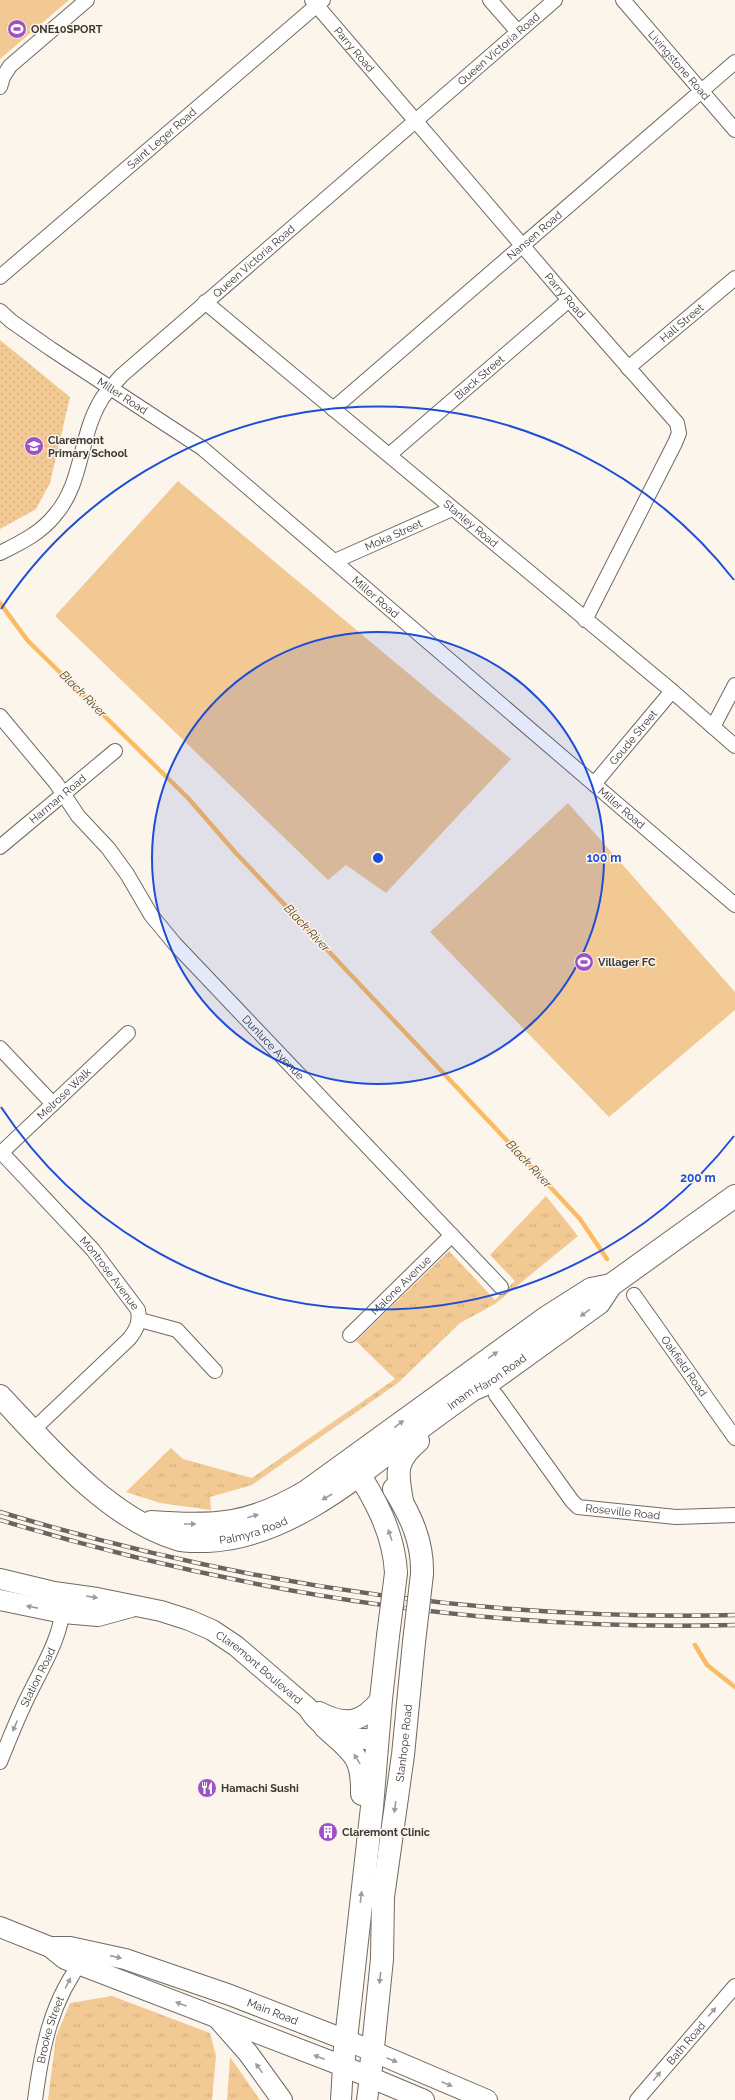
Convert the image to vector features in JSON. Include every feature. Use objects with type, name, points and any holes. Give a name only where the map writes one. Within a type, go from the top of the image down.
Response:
[{"type":"main road","name":"Imam Haron Road","points":[[372,1454],[472,1390],[492,1389],[599,1303],[611,1285],[735,1196]]},
{"type":"main road","name":"Imam Haron Road","points":[[355,1467],[547,1317],[591,1289],[611,1285]]},
{"type":"main road","points":[[402,1501],[397,1472],[403,1456],[423,1436],[474,1397],[492,1389]]},
{"type":"main road","name":"Palmyra Road","points":[[0,1396],[85,1483],[118,1509],[163,1534],[178,1540],[212,1541],[233,1538],[270,1526],[315,1504],[355,1467]]},
{"type":"main road","name":"Stanhope Road","points":[[370,2077],[382,1959],[383,1897],[403,1755],[423,1557],[420,1541],[402,1501],[372,1454]]},
{"type":"main road","points":[[341,2100],[343,2066],[367,1852],[381,1699],[396,1573],[395,1554],[386,1526],[355,1467]]},
{"type":"main road","name":"Palmyra Road","points":[[138,1520],[215,1525],[251,1517],[271,1511],[355,1467]]},
{"type":"main road","name":"Claremont Boulevard","points":[[0,1579],[54,1592],[97,1598],[132,1607],[161,1611],[189,1620],[212,1630],[250,1656],[308,1708],[314,1718],[325,1727],[351,1738],[363,1740],[378,1739]]},
{"type":"main road","name":"Claremont Boulevard","points":[[0,1600],[63,1613],[98,1616],[132,1607]]},
{"type":"main road","points":[[378,1739],[392,1727],[395,1718],[403,1658],[406,1652],[414,1644]]},
{"type":"main road","points":[[308,1708],[337,1720],[347,1721],[366,1715],[381,1699]]},
{"type":"main road","points":[[325,1727],[352,1752],[362,1768],[362,1810],[367,1852]]},
{"type":"main road","name":"Main Road","points":[[0,1927],[50,1947],[65,1959],[84,1958],[149,1967],[230,1995],[373,2051],[487,2100]]},
{"type":"main road","name":"Main Road","points":[[84,1958],[218,2018],[343,2066],[424,2100]]},
{"type":"main road","points":[[218,2018],[248,2053],[282,2100]]},
{"type":"main road","points":[[367,2100],[370,2077]]},
{"type":"street","points":[[0,87],[3,77],[10,66],[87,0]]},
{"type":"street","points":[[490,0],[518,32]]},
{"type":"street","name":"Queen Victoria Road","points":[[0,553],[27,539],[46,525],[63,506],[73,484],[96,410],[111,387],[205,302],[556,0]]},
{"type":"street","name":"Livingstone Road","points":[[623,0],[735,130]]},
{"type":"street","name":"Parry Road","points":[[317,2],[416,121],[569,300],[677,423],[679,433],[585,620]]},
{"type":"street","name":"Saint Leger Road","points":[[0,276],[317,2]]},
{"type":"street","name":"Nansen Road","points":[[333,409],[522,244],[735,62]]},
{"type":"street","name":"Hall Street","points":[[628,368],[735,278]]},
{"type":"street","name":"Black Street","points":[[389,455],[569,300]]},
{"type":"street","name":"Stanley Road","points":[[205,302],[672,691],[735,746]]},
{"type":"street","name":"Miller Road","points":[[0,311],[11,321],[51,349],[202,448],[735,905]]},
{"type":"street","name":"Moka Street","points":[[335,561],[452,509]]},
{"type":"street","points":[[713,727],[735,684]]},
{"type":"street","name":"Goude Street","points":[[594,784],[672,691]]},
{"type":"street","name":"Dunluce Avenue","points":[[0,716],[56,784],[78,816],[108,848],[127,874],[151,915],[175,944],[501,1287]]},
{"type":"street","name":"Harman Road","points":[[0,847],[115,751]]},
{"type":"street","name":"Melrose Walk","points":[[1,1153],[128,1033]]},
{"type":"street","points":[[0,1048],[54,1104]]},
{"type":"street","name":"Montrose Avenue","points":[[1,1153],[93,1250],[138,1310],[140,1320],[136,1330],[129,1339],[33,1430]]},
{"type":"street","name":"Malone Avenue","points":[[350,1335],[452,1235]]},
{"type":"street","name":"Oakfield Road","points":[[634,1294],[735,1438]]},
{"type":"street","points":[[140,1320],[177,1330],[216,1371]]},
{"type":"street","name":"Roseville Road","points":[[492,1389],[572,1501],[578,1507],[676,1517],[735,1515]]},
{"type":"street","points":[[54,1592],[62,1603],[63,1613]]},
{"type":"street","name":"Station Road","points":[[0,1762],[24,1705],[55,1640],[63,1613]]},
{"type":"street","name":"Brooke Street","points":[[35,2100],[44,2039],[68,1981],[84,1958]]},
{"type":"street","name":"Bath Road","points":[[637,2100],[735,1986]]},
{"type":"green space","name":"ONE10SPORT","points":[[0,0],[69,0],[0,59]]},
{"type":"green space","name":"Claremont Primary School","points":[[0,340],[70,397],[50,483],[36,509],[0,529]]},
{"type":"green space","points":[[178,481],[511,759],[386,893],[346,865],[328,880],[55,616]]},
{"type":"green space","name":"Villager FC","points":[[568,803],[735,992],[735,1010],[609,1117],[430,932]]},
{"type":"green space","points":[[546,1196],[578,1236],[495,1304],[460,1323],[398,1383],[252,1485],[210,1497],[211,1510],[160,1503],[126,1492],[171,1448],[183,1459],[252,1478],[395,1379],[356,1341],[449,1251],[495,1300],[515,1281],[490,1255]]},
{"type":"green space","points":[[112,1996],[210,2033],[216,2056],[212,2100],[48,2100],[56,2037],[70,2003]]},
{"type":"green space","points":[[230,2057],[260,2100],[227,2100]]},
{"type":"waterway","name":"Black River","points":[[0,603],[28,641],[188,798],[235,852],[580,1219],[607,1259]]},
{"type":"waterway","name":"Black River","points":[[695,1645],[707,1665],[735,1687]]},
{"type":"railway","points":[[0,1512],[90,1537],[181,1559],[272,1578],[364,1593],[456,1604],[549,1612],[642,1615],[735,1615]]},
{"type":"railway","points":[[0,1520],[180,1568],[271,1587],[363,1602],[456,1614],[549,1622],[642,1625],[735,1625]]},
{"type":"place","name":"ONE10SPORT","points":[[17,29]]},
{"type":"place","name":"Claremont Primary School","points":[[34,446]]},
{"type":"place","name":"Villager FC","points":[[584,962]]},
{"type":"place","name":"Hamachi Sushi","points":[[207,1788]]},
{"type":"place","name":"Claremont Clinic","points":[[328,1832]]}]
